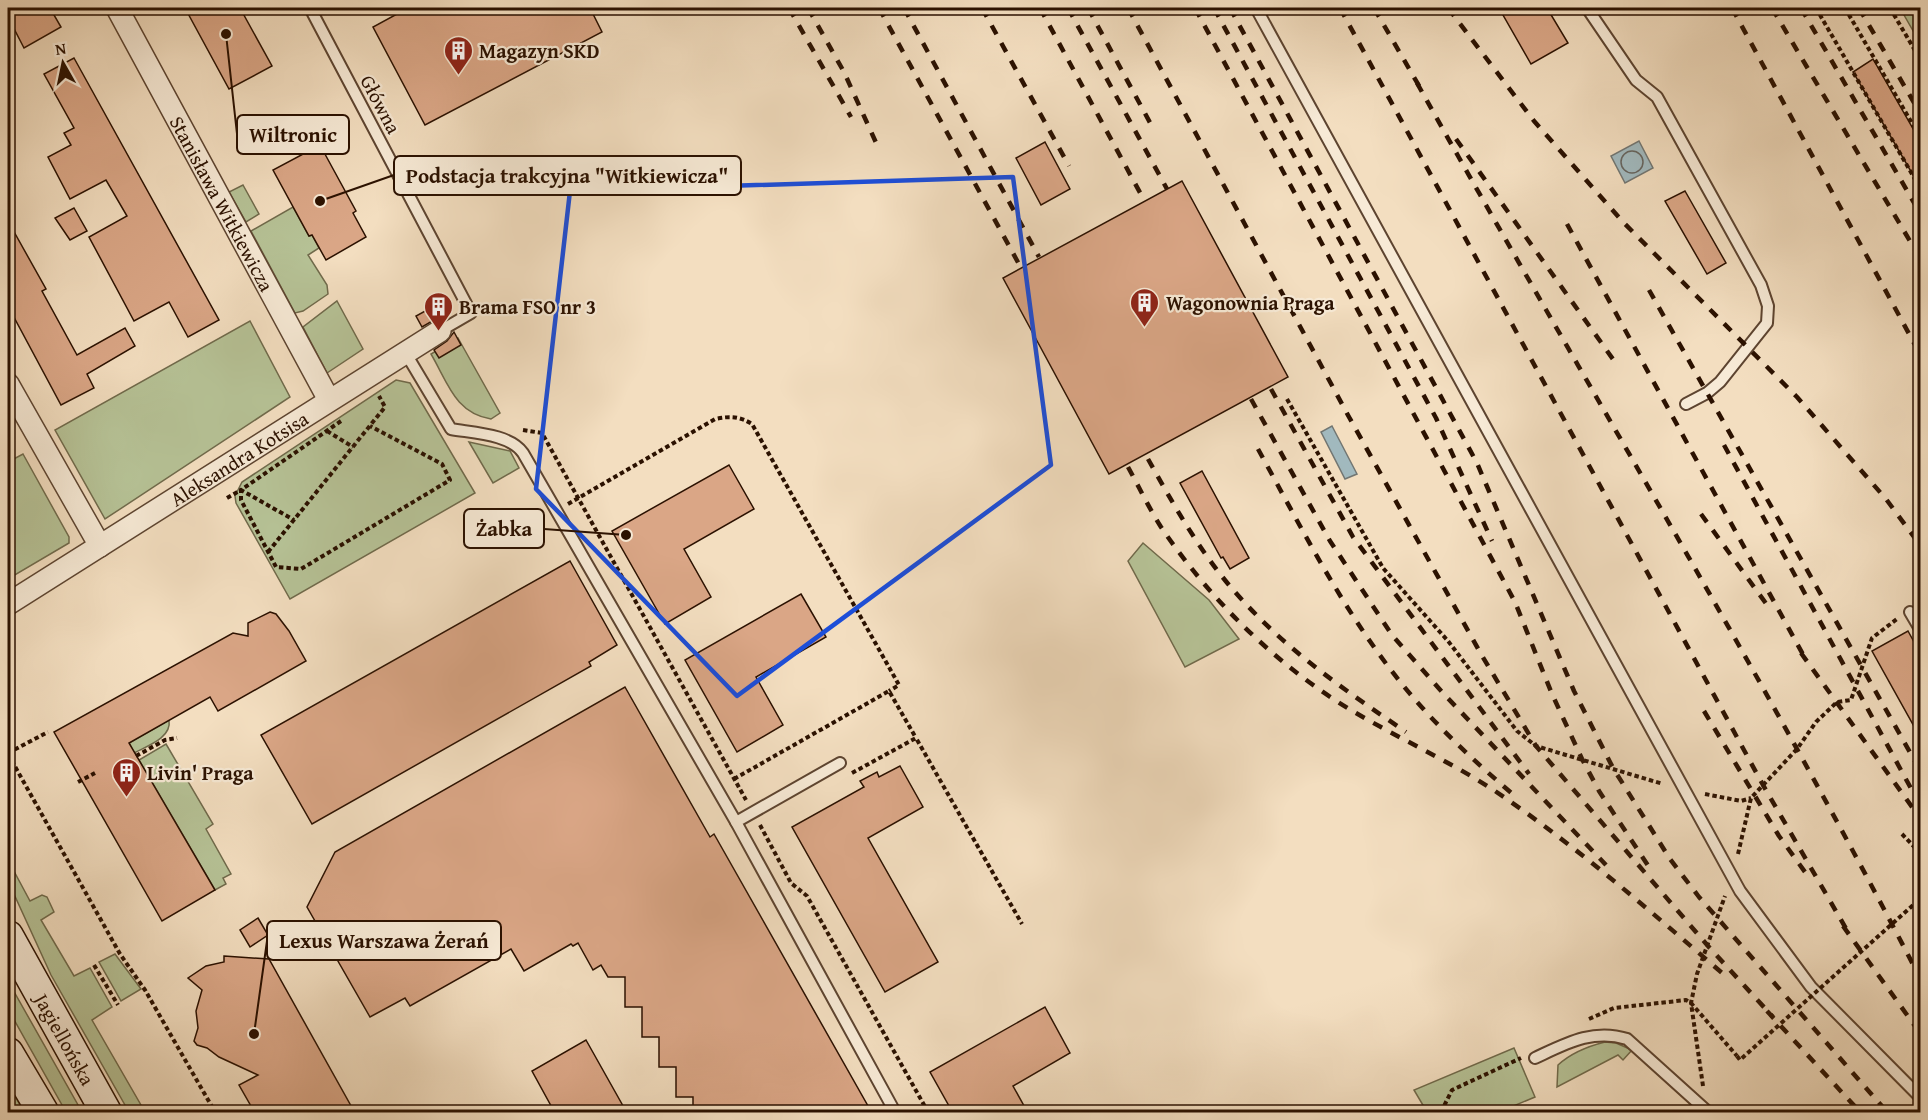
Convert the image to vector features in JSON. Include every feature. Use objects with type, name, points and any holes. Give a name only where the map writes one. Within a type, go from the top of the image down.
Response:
[{"type":"main road","name":"Jagiellońska","points":[[8,936],[106,1113]]},
{"type":"main road","points":[[8,1053],[43,1113]]},
{"type":"street","name":"Stanisława Witkiewicza","points":[[117,8],[329,400]]},
{"type":"street","name":"Aleksandra Kotsisa","points":[[8,604],[440,331]]},
{"type":"street","points":[[12,377],[100,546]]},
{"type":"lane","name":"Główna","points":[[310,8],[471,313]]},
{"type":"lane","points":[[1256,8],[1732,877],[1811,987],[1920,1097]]},
{"type":"lane","points":[[1587,8],[1636,80],[1657,97],[1761,285],[1768,306],[1767,324],[1720,382],[1707,393],[1686,404]]},
{"type":"lane","name":"Aleksandra Kotsisa","points":[[440,331],[471,313]]},
{"type":"lane","points":[[405,352],[451,429],[509,441],[519,446],[736,822],[894,1113]]},
{"type":"lane","points":[[1910,612],[1920,629]]},
{"type":"lane","points":[[736,822],[840,763]]},
{"type":"lane","points":[[1535,1058],[1580,1038],[1600,1034],[1627,1039],[1706,1112]]},
{"type":"path","points":[[1816,8],[1920,189]]},
{"type":"path","points":[[1845,8],[1920,137]]},
{"type":"path","points":[[1890,8],[1920,59]]},
{"type":"path","points":[[8,354],[12,377]]},
{"type":"path","points":[[370,402],[416,371]]},
{"type":"path","points":[[268,552],[385,407],[379,396]]},
{"type":"path","points":[[1287,399],[1383,568],[1448,640],[1517,731],[1536,746],[1684,789],[1742,801],[1751,798],[1797,749],[1816,722],[1837,702],[1851,700],[1872,638],[1910,612]]},
{"type":"path","points":[[557,510],[715,419],[742,418],[752,424],[899,685],[734,779]]},
{"type":"path","points":[[227,498],[344,419]]},
{"type":"path","points":[[241,490],[241,500],[276,567],[301,569],[450,480],[441,464],[370,426]]},
{"type":"path","points":[[521,429],[542,433],[791,883],[807,896],[928,1113]]},
{"type":"path","points":[[327,431],[353,447]]},
{"type":"path","points":[[241,490],[294,520]]},
{"type":"path","points":[[890,691],[1022,924]]},
{"type":"path","points":[[48,732],[8,753],[120,954],[145,990],[214,1113]]},
{"type":"path","points":[[136,756],[165,740],[177,738]]},
{"type":"path","points":[[843,778],[916,738]]},
{"type":"path","points":[[78,782],[95,773]]},
{"type":"path","points":[[1706,1112],[1691,1003],[1696,974],[1732,877],[1751,798]]},
{"type":"path","points":[[759,825],[770,819]]},
{"type":"path","points":[[1902,834],[1920,853]]},
{"type":"path","points":[[1582,1022],[1614,1008],[1686,1000],[1740,1060],[1920,899]]},
{"type":"path","points":[[94,965],[118,1005]]},
{"type":"path","points":[[1441,1113],[1452,1089],[1522,1057]]},
{"type":"highlighted area","points":[[1013,177],[1051,465],[737,696],[536,489],[570,191]]},
{"type":"green space","points":[[1900,8],[1920,8],[1920,43]]},
{"type":"green space","points":[[243,185],[259,214],[246,222],[229,192]]},
{"type":"green space","points":[[293,207],[309,236],[312,235],[319,248],[308,255],[327,285],[328,294],[303,311],[295,313],[251,231]]},
{"type":"green space","points":[[337,301],[363,349],[327,373],[303,327]]},
{"type":"green space","points":[[250,321],[290,397],[105,519],[55,430]]},
{"type":"green space","points":[[458,338],[500,413],[491,419],[479,416],[461,403],[448,386],[431,354]]},
{"type":"green space","points":[[396,380],[410,383],[475,493],[290,599],[236,503],[235,496],[242,482]]},
{"type":"green space","points":[[469,442],[510,451],[519,468],[493,483]]},
{"type":"green space","points":[[23,454],[69,537],[69,543],[8,579],[8,462]]},
{"type":"green space","points":[[1143,543],[1209,600],[1239,639],[1185,667],[1128,561]]},
{"type":"green space","points":[[169,720],[167,732],[163,737],[134,753],[129,743]]},
{"type":"green space","points":[[166,744],[213,824],[206,829],[231,874],[223,878],[226,884],[215,890],[139,760]]},
{"type":"green space","points":[[8,860],[30,901],[42,895],[47,897],[54,912],[41,920],[74,976],[90,968],[112,1007],[92,1020],[145,1112],[129,1112],[51,975],[8,881]]},
{"type":"green space","points":[[115,954],[141,989],[121,1001],[99,962]]},
{"type":"green space","points":[[8,981],[82,1112],[66,1112],[8,1009]]},
{"type":"green space","points":[[1605,1042],[1616,1043],[1632,1050],[1623,1060],[1618,1055],[1557,1087],[1558,1065],[1580,1050]]},
{"type":"green space","points":[[1514,1048],[1535,1097],[1499,1112],[1427,1112],[1414,1090]]},
{"type":"green space","points":[[8,1084],[24,1112],[8,1112]]},
{"type":"water","points":[[1639,141],[1653,168],[1625,183],[1611,156]]},
{"type":"water","points":[[1332,426],[1357,474],[1345,479],[1321,432]]},
{"type":"building","points":[[8,8],[50,8],[61,27],[24,48],[8,17]]},
{"type":"building","points":[[185,8],[240,8],[272,66],[229,89]]},
{"type":"building","name":"Magazyn SKD","points":[[408,8],[590,8],[602,32],[425,125],[373,27]]},
{"type":"building","points":[[1499,8],[1547,8],[1568,43],[1531,64]]},
{"type":"building","points":[[74,58],[219,320],[188,337],[169,302],[134,321],[89,237],[127,216],[106,180],[70,199],[48,157],[71,145],[64,133],[74,128],[44,74]]},
{"type":"building","points":[[1873,59],[1920,141],[1920,187],[1853,72]]},
{"type":"building","points":[[1045,142],[1070,189],[1041,205],[1016,158]]},
{"type":"building","points":[[320,145],[356,211],[353,213],[366,237],[326,260],[312,235],[309,236],[273,170]]},
{"type":"building","name":"Wagonownia Praga","points":[[1182,181],[1288,377],[1109,474],[1003,278]]},
{"type":"building","points":[[1685,191],[1726,263],[1707,274],[1665,201]]},
{"type":"building","points":[[74,208],[87,231],[70,240],[55,218]]},
{"type":"building","points":[[8,221],[46,289],[42,291],[77,355],[125,328],[135,346],[87,374],[94,388],[61,405],[8,306]]},
{"type":"building","points":[[438,304],[447,319],[434,320],[422,327],[416,316]]},
{"type":"building","points":[[454,332],[461,345],[439,358],[434,350],[447,341]]},
{"type":"building","points":[[729,465],[754,509],[684,549],[711,597],[665,624],[612,531]]},
{"type":"building","points":[[1202,471],[1249,558],[1230,569],[1223,557],[1221,558],[1180,483]]},
{"type":"building","points":[[570,561],[617,645],[589,662],[591,666],[312,824],[261,735]]},
{"type":"building","points":[[801,594],[826,637],[756,677],[783,725],[737,752],[685,660]]},
{"type":"building","name":"Livin' Praga","points":[[270,612],[276,614],[289,631],[306,661],[218,711],[210,697],[129,743],[215,890],[162,921],[54,732],[233,633],[248,636],[248,623]]},
{"type":"building","points":[[1908,631],[1920,653],[1920,737],[1872,651]]},
{"type":"building","points":[[625,687],[710,837],[714,834],[872,1113],[693,1113],[693,1097],[676,1097],[676,1067],[659,1067],[659,1037],[642,1037],[642,1007],[625,1007],[625,977],[608,977],[601,965],[593,970],[578,943],[573,946],[571,944],[524,971],[511,949],[410,1006],[405,998],[370,1017],[307,907],[335,852]]},
{"type":"building","points":[[900,766],[923,807],[868,838],[938,962],[885,992],[792,827],[864,787],[860,781],[877,772],[879,777]]},
{"type":"building","points":[[258,918],[268,935],[250,947],[240,930]]},
{"type":"building","points":[[224,956],[269,959],[355,1113],[255,1113],[239,1085],[258,1075],[197,1045],[194,1041],[198,1028],[196,1011],[202,990],[188,978],[206,966],[224,962]]},
{"type":"building","points":[[1045,1007],[1070,1053],[1013,1086],[1028,1113],[953,1113],[930,1072]]},
{"type":"building","points":[[586,1040],[627,1113],[555,1113],[532,1071]]},
{"type":"railway","points":[[789,8],[851,117]]},
{"type":"railway","points":[[808,8],[844,72],[878,147]]},
{"type":"railway","points":[[879,8],[1020,266]]},
{"type":"railway","points":[[904,8],[1039,257]]},
{"type":"railway","points":[[982,8],[1069,166]]},
{"type":"railway","points":[[1040,8],[1144,200]]},
{"type":"railway","points":[[1068,8],[1167,189]]},
{"type":"railway","points":[[1088,8],[1154,130]]},
{"type":"railway","points":[[1128,8],[1349,417],[1481,654],[1536,746],[1708,946],[1773,1017]]},
{"type":"railway","points":[[1195,8],[1515,602],[1552,694],[1582,759],[1599,791],[1649,867]]},
{"type":"railway","points":[[1214,8],[1436,418],[1492,541]]},
{"type":"railway","points":[[1230,8],[1477,463],[1574,691],[1613,768],[1670,859],[1699,897],[1887,1112]]},
{"type":"railway","points":[[1340,8],[1763,785],[1848,932]]},
{"type":"railway","points":[[1374,8],[1422,91]]},
{"type":"railway","points":[[1448,8],[1534,121],[1623,222],[1797,397],[1886,499],[1920,545]]},
{"type":"railway","points":[[1732,8],[1920,354]]},
{"type":"railway","points":[[1772,8],[1920,258]]},
{"type":"railway","points":[[1801,8],[1920,213]]},
{"type":"railway","points":[[1859,8],[1920,113]]},
{"type":"railway","points":[[1417,83],[1799,752],[1920,978]]},
{"type":"railway","points":[[1456,139],[1615,362]]},
{"type":"railway","points":[[1567,224],[1806,660]]},
{"type":"railway","points":[[1649,290],[1920,770]]},
{"type":"railway","points":[[1271,389],[1353,537],[1529,774]]},
{"type":"railway","points":[[1251,399],[1330,541],[1392,635],[1442,692],[1606,865]]},
{"type":"railway","points":[[1724,445],[1920,805]]},
{"type":"railway","points":[[1258,449],[1312,548],[1371,643],[1394,674],[1441,728],[1516,797]]},
{"type":"railway","points":[[1148,459],[1204,552],[1245,603],[1302,656],[1406,732]]},
{"type":"railway","points":[[1128,467],[1161,527],[1202,581],[1224,607],[1274,654],[1300,675],[1356,713],[1478,780],[1526,812],[1614,881],[1728,978]]},
{"type":"railway","points":[[1701,514],[1770,609]]},
{"type":"railway","points":[[1801,653],[1920,818]]},
{"type":"railway","points":[[1704,711],[1779,836],[1805,872]]},
{"type":"railway","points":[[1843,926],[1920,1033]]},
{"type":"railway","points":[[1767,1011],[1860,1112]]},
{"type":"place","name":"Wiltronic","points":[[226,34]]},
{"type":"place","name":"Magazyn SKD","points":[[458,76]]},
{"type":"place","name":"Podstacja trakcyjna \"Witkiewicza\"","points":[[320,201]]},
{"type":"place","name":"Wagonownia Praga","points":[[1145,328]]},
{"type":"place","name":"Brama FSO nr 3","points":[[438,332]]},
{"type":"place","name":"Żabka","points":[[626,535]]},
{"type":"place","name":"Livin' Praga","points":[[126,798]]},
{"type":"place","name":"Lexus Warszawa Żerań","points":[[254,1034]]}]
